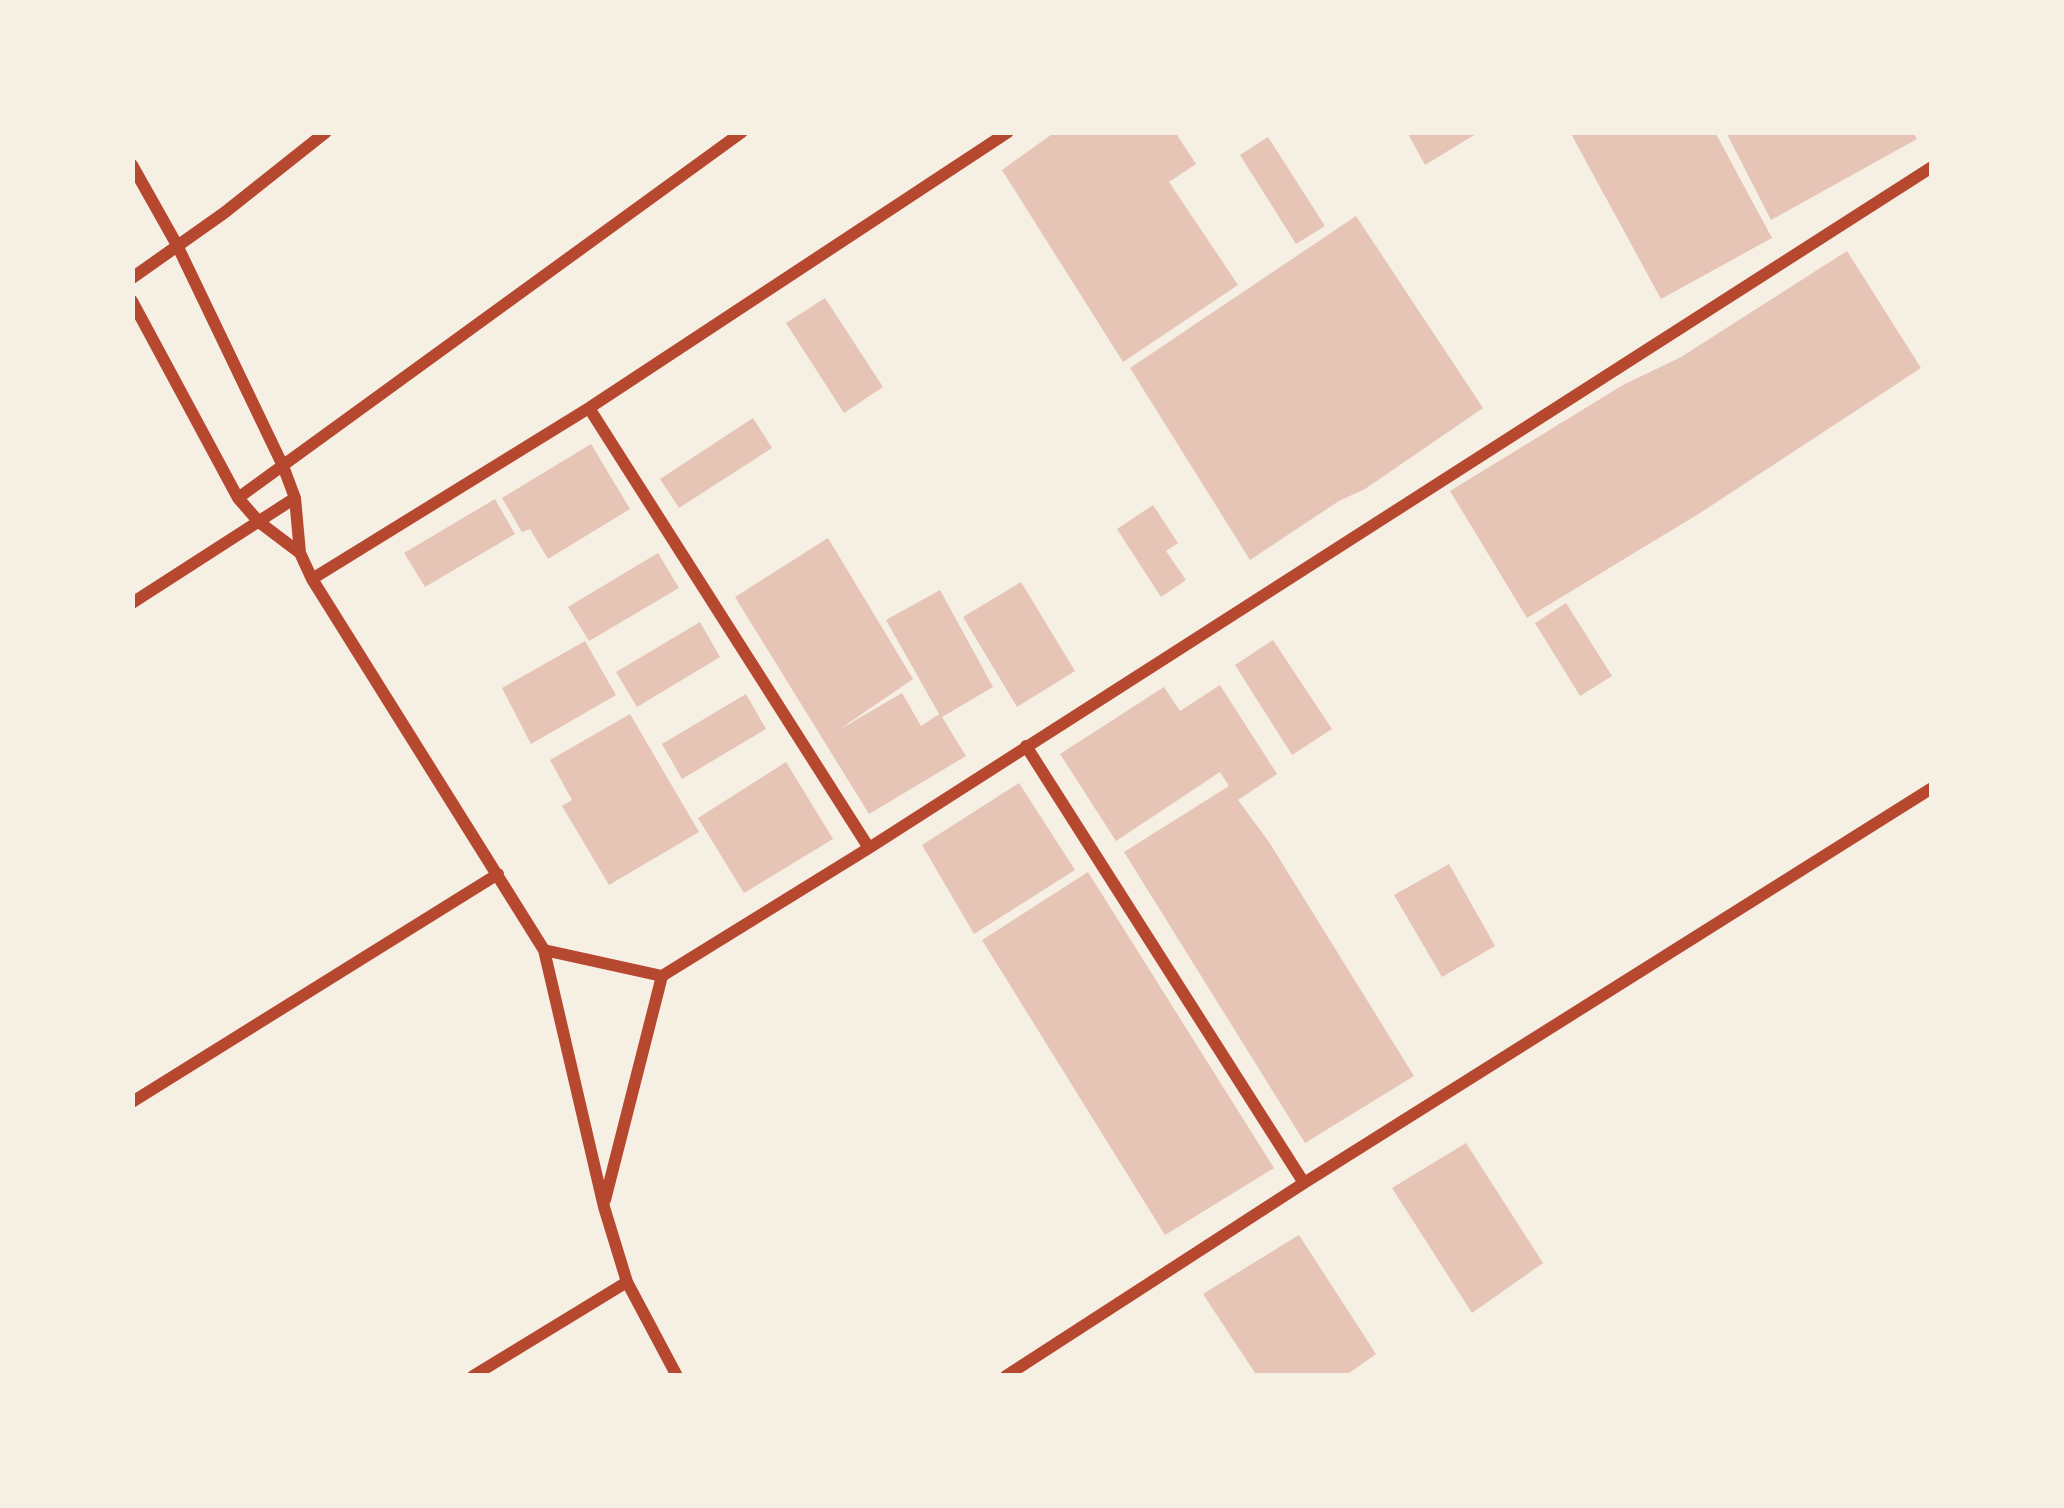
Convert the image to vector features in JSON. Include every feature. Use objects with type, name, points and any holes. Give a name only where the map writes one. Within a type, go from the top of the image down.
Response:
[{"type":"street","points":[[132,278],[326,132]]},
{"type":"street","points":[[238,498],[742,132]]},
{"type":"street","points":[[312,579],[589,407],[1008,132]]},
{"type":"street","points":[[132,165],[177,245],[283,466],[295,498],[300,553],[312,579],[544,950],[604,1207],[627,1282],[676,1376]]},
{"type":"street","points":[[544,950],[662,976],[1932,167]]},
{"type":"street","points":[[132,301],[238,498],[259,522],[300,553]]},
{"type":"street","points":[[589,407],[869,848]]},
{"type":"street","points":[[132,604],[295,498]]},
{"type":"street","points":[[1026,746],[1304,1183]]},
{"type":"street","points":[[1006,1376],[1932,788]]},
{"type":"street","points":[[132,1102],[498,874]]},
{"type":"street","points":[[604,1207],[662,976]]},
{"type":"street","points":[[472,1376],[627,1282]]},
{"type":"building","points":[[1055,132],[1175,132],[1196,164],[1169,182],[1238,285],[1123,362],[1002,170]]},
{"type":"building","points":[[1407,132],[1479,132],[1425,165]]},
{"type":"building","points":[[1570,132],[1715,132],[1772,238],[1661,299]]},
{"type":"building","points":[[1726,132],[1913,132],[1917,139],[1771,220]]},
{"type":"building","points":[[1268,137],[1325,226],[1296,244],[1240,155]]},
{"type":"building","points":[[1356,216],[1483,408],[1250,560],[1130,368]]},
{"type":"building","points":[[1847,251],[1921,368],[1700,513],[1527,618],[1450,491],[1623,385],[1681,357]]},
{"type":"building","points":[[825,298],[883,387],[844,413],[786,323]]},
{"type":"building","points":[[753,418],[772,448],[679,508],[660,479]]},
{"type":"building","points":[[591,444],[630,509],[548,559],[530,529],[522,532],[502,498]]},
{"type":"building","points":[[495,499],[515,534],[425,587],[404,553]]},
{"type":"building","points":[[1153,505],[1178,543],[1166,551],[1186,580],[1161,597],[1117,529]]},
{"type":"building","points":[[828,538],[913,679],[837,731],[902,693],[921,726],[939,714],[886,620],[940,590],[993,687],[942,717],[966,756],[869,814],[735,597]]},
{"type":"building","points":[[658,553],[679,588],[589,641],[568,607]]},
{"type":"building","points":[[1021,582],[1075,671],[1017,707],[963,617]]},
{"type":"building","points":[[1566,603],[1612,676],[1580,696],[1535,623]]},
{"type":"building","points":[[700,622],[720,657],[637,707],[616,672]]},
{"type":"building","points":[[1273,640],[1332,729],[1292,755],[1235,665]]},
{"type":"building","points":[[585,641],[616,695],[531,744],[502,688]]},
{"type":"building","points":[[1220,685],[1277,774],[1238,800],[1414,1076],[1305,1143],[1124,852],[1229,786],[1220,772],[1116,841],[1060,754],[1164,687],[1180,711]]},
{"type":"building","points":[[746,694],[766,729],[682,779],[662,744]]},
{"type":"building","points":[[630,714],[699,832],[609,885],[562,806],[572,800],[550,760]]},
{"type":"building","points":[[786,762],[833,839],[744,893],[698,818]]},
{"type":"building","points":[[1019,783],[1075,870],[974,934],[922,845]]},
{"type":"building","points":[[1449,864],[1495,946],[1442,977],[1394,895]]},
{"type":"building","points":[[1088,872],[1274,1168],[1165,1235],[982,940]]},
{"type":"building","points":[[1466,1143],[1543,1263],[1472,1313],[1392,1188]]},
{"type":"building","points":[[1299,1235],[1376,1354],[1345,1376],[1257,1376],[1203,1294]]}]
